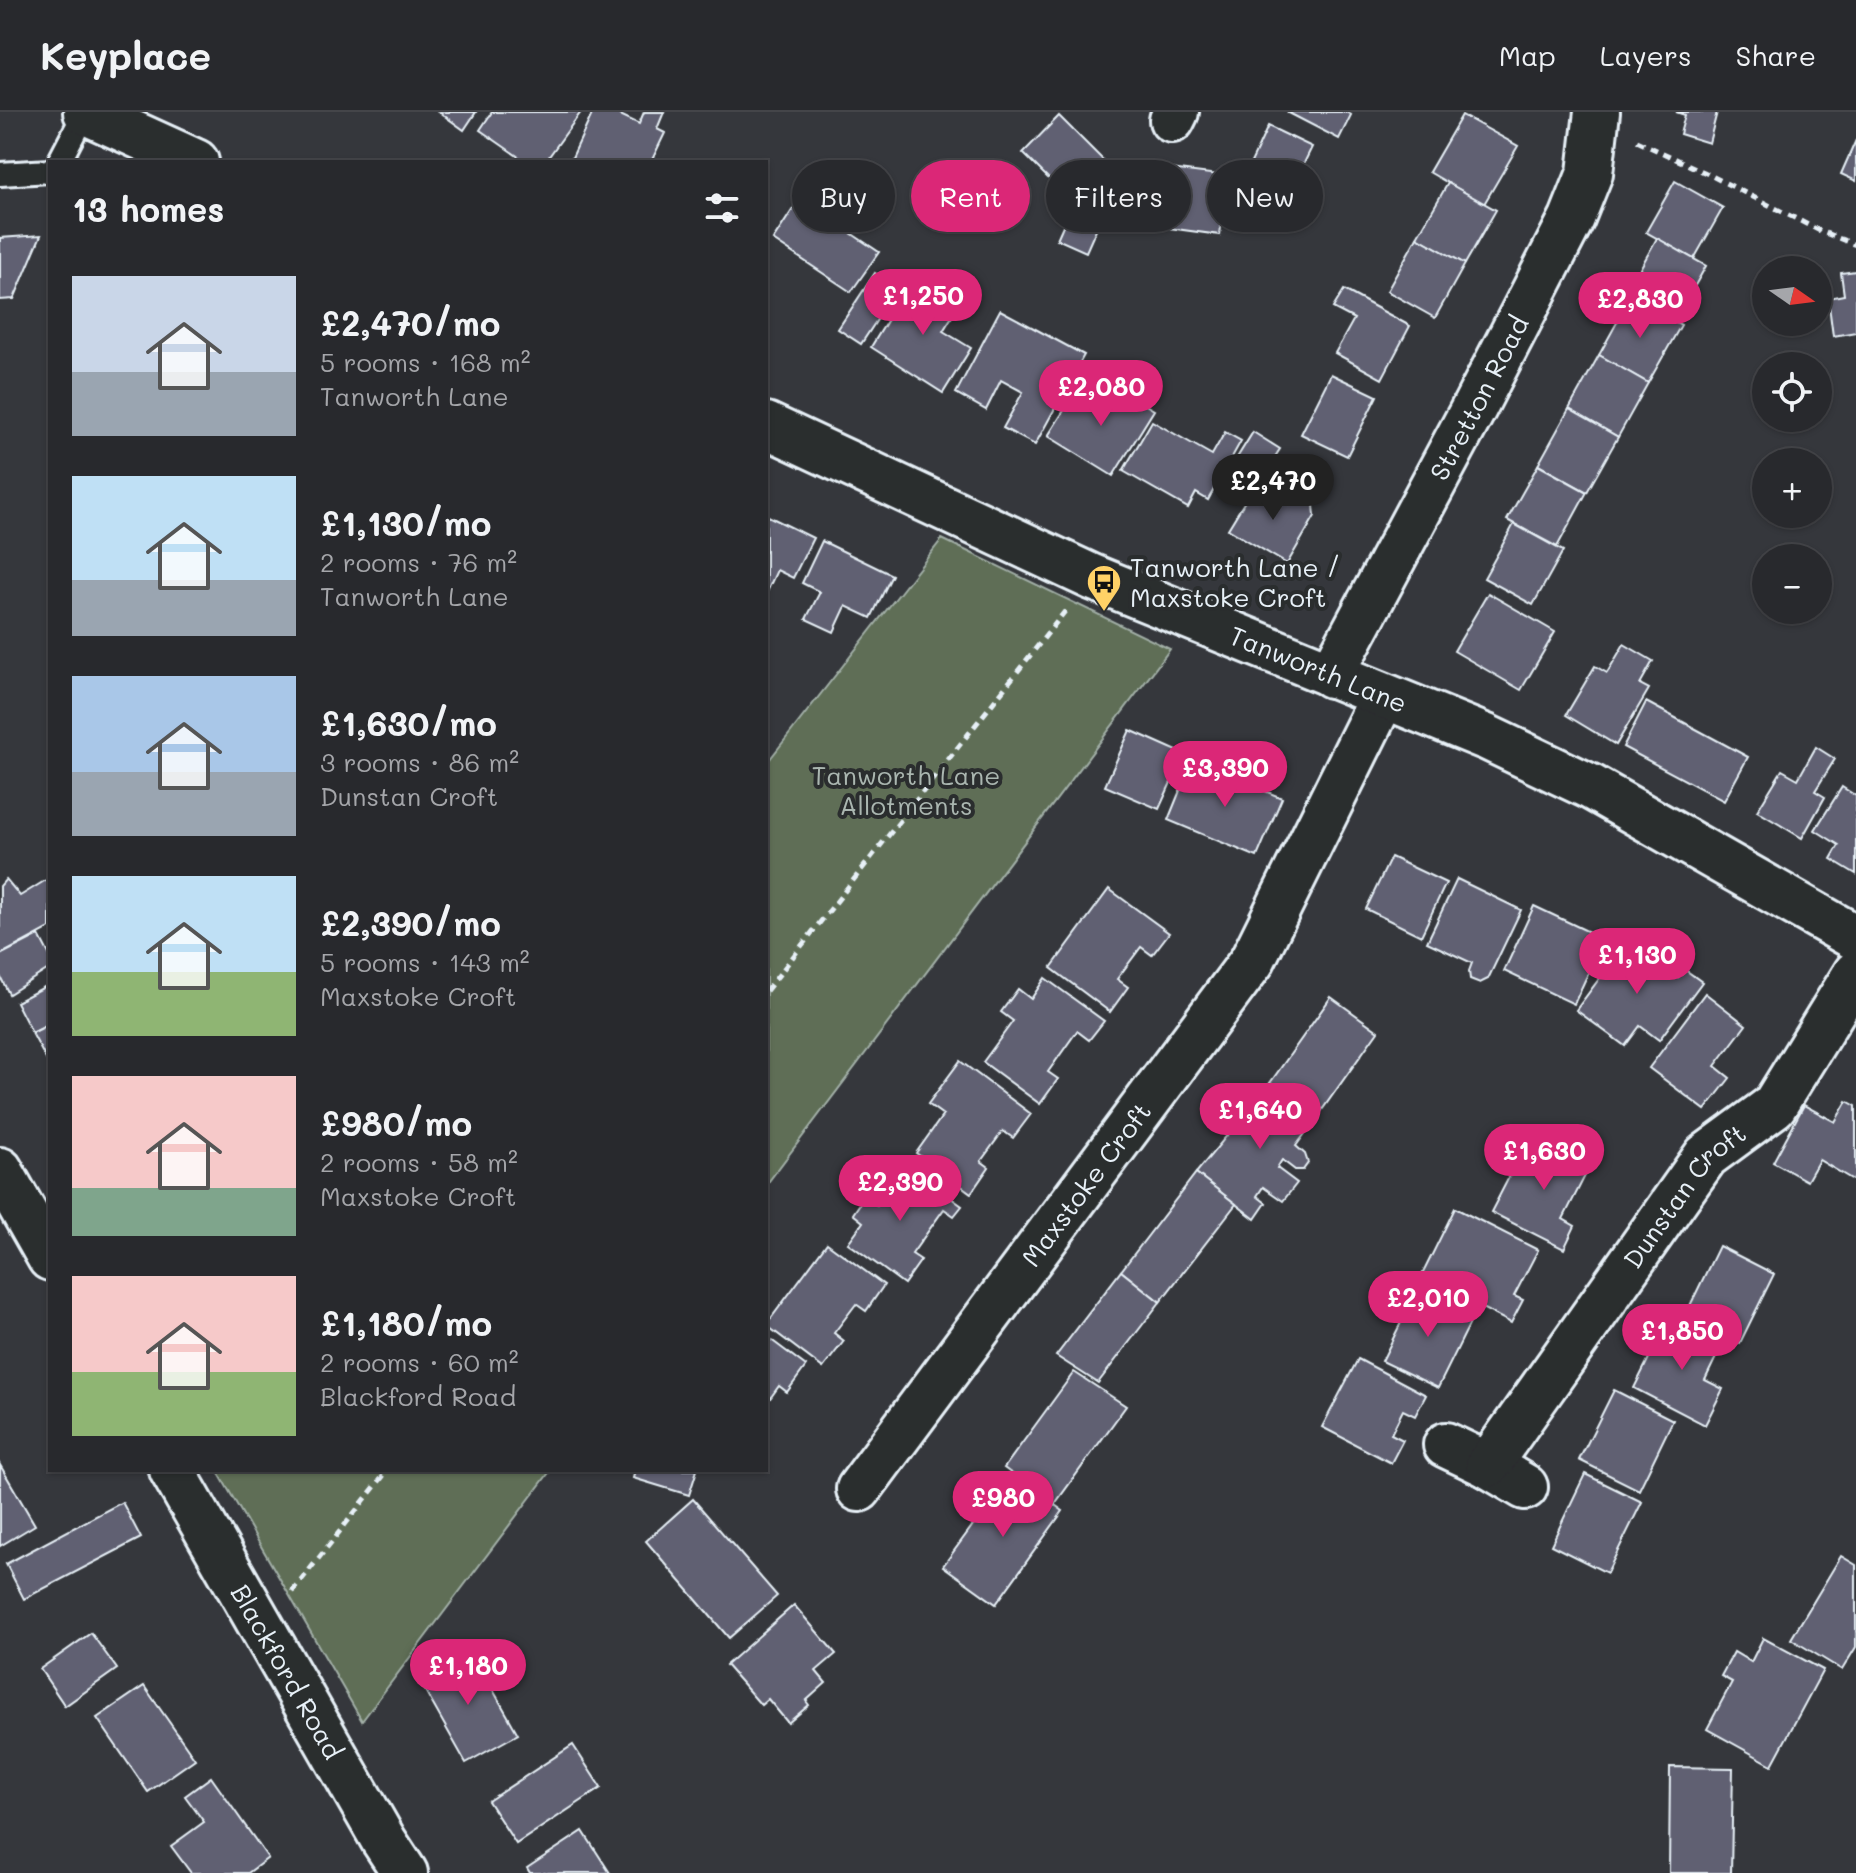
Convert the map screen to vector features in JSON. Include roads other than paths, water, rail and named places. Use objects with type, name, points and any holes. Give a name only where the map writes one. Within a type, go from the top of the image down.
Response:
[{"type":"street","points":[[86,112],[192,160]]},
{"type":"street","name":"Stretton Road","points":[[1331,675],[1572,218],[1590,173],[1597,117]]},
{"type":"street","name":"Tanworth Lane","points":[[768,426],[1092,577],[1486,737],[1591,787],[1856,938]]},
{"type":"street","name":"Maxstoke Croft","points":[[859,1489],[1252,961],[1383,697]]},
{"type":"street","name":"Dunstan Croft","points":[[1488,1465],[1706,1156],[1774,1106],[1856,973]]},
{"type":"street","points":[[0,1170],[48,1254]]},
{"type":"street","points":[[1446,1445],[1525,1487]]},
{"type":"street","name":"Blackford Road","points":[[173,1472],[405,1873]]},
{"type":"lane","points":[[60,160],[86,112]]},
{"type":"lane","points":[[0,174],[48,171]]},
{"type":"place","name":"Tanworth Lane / Maxstoke Croft","points":[[1104,613]]},
{"type":"park label","name":"Tanworth Lane Allotments","points":[[906,790]]}]
